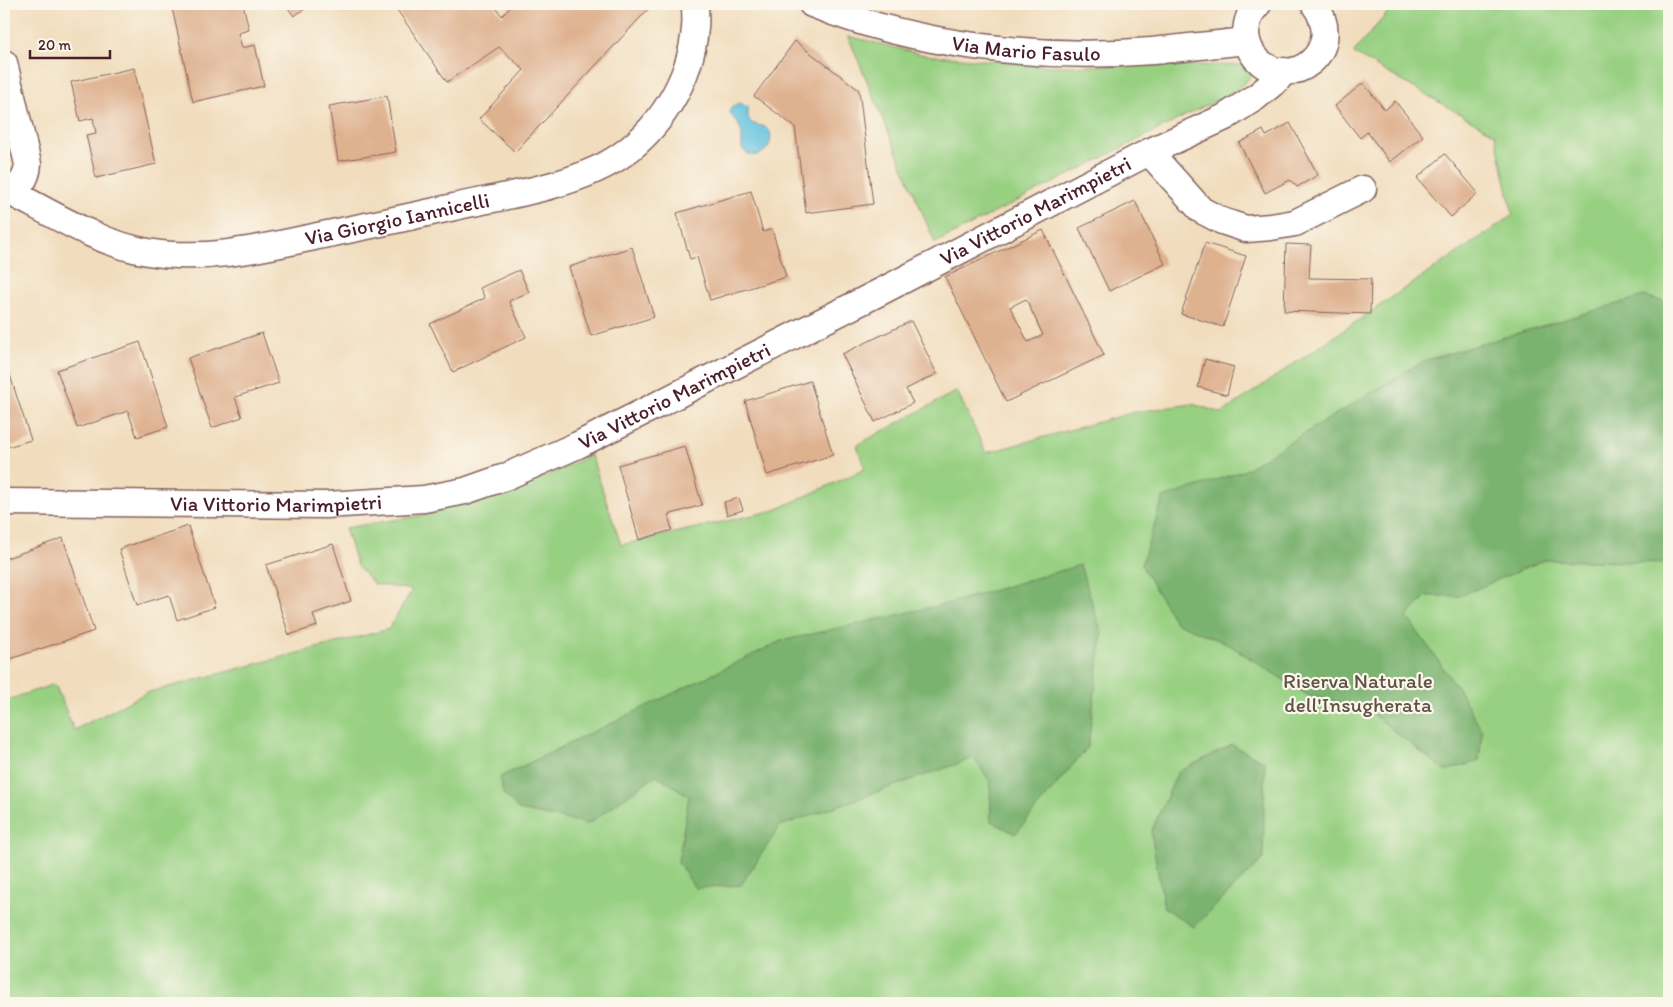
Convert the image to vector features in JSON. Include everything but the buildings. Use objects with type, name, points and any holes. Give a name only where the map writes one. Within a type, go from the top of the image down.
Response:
[{"type":"street","name":"Via Giorgio Iannicelli","points":[[7,193],[120,245],[147,252],[191,256],[248,250],[424,214],[548,185],[595,170],[615,159],[639,140],[656,121],[677,92],[689,60],[695,28],[695,4]]},
{"type":"street","name":"Via Mario Fasulo","points":[[812,4],[862,21],[906,32],[953,42],[1014,50],[1072,53],[1126,52],[1247,40]]},
{"type":"street","points":[[1258,4],[1249,16],[1246,28],[1247,40],[1252,52],[1260,62],[1271,69],[1284,72],[1298,70],[1310,64],[1319,54],[1324,42],[1326,28],[1322,15],[1314,4]]},
{"type":"street","points":[[4,63],[28,164],[23,182],[7,193]]},
{"type":"street","name":"Via Vittorio Marimpietri","points":[[4,502],[326,505],[424,499],[465,491],[505,477],[578,445],[884,290],[1149,152],[1237,110],[1267,89],[1284,72]]},
{"type":"street","points":[[1149,152],[1201,210],[1222,221],[1246,229],[1271,227],[1295,222],[1363,188]]},
{"type":"green space","name":"Riserva Naturale dell'Insugherata","points":[[1395,4],[1669,4],[1669,1003],[4,1003],[4,701],[55,684],[74,730],[146,693],[389,629],[412,590],[374,584],[357,566],[345,528],[430,514],[549,475],[591,455],[621,545],[775,510],[865,469],[857,445],[957,391],[986,453],[1135,412],[1192,404],[1222,413],[1513,215],[1495,134],[1353,53]]},
{"type":"green space","points":[[848,36],[925,55],[1051,66],[1247,65],[1252,76],[1236,90],[935,243]]},
{"type":"green space","points":[[1644,296],[1669,303],[1669,563],[1544,560],[1460,596],[1426,596],[1407,617],[1459,690],[1482,731],[1479,761],[1445,771],[1365,708],[1309,696],[1228,644],[1175,622],[1141,565],[1163,498],[1243,471],[1423,361]]},
{"type":"green space","points":[[1080,565],[1102,634],[1088,747],[1015,834],[991,821],[990,782],[974,758],[780,826],[741,885],[695,888],[678,862],[689,796],[656,775],[588,824],[519,810],[503,794],[500,777],[781,641],[950,603]]},
{"type":"green space","points":[[1232,745],[1265,762],[1263,859],[1194,927],[1164,908],[1151,832],[1178,772]]},
{"type":"water","points":[[739,103],[748,107],[748,117],[751,123],[765,127],[770,132],[770,144],[767,149],[758,155],[747,153],[742,149],[742,133],[739,125],[730,113],[731,107]]}]
